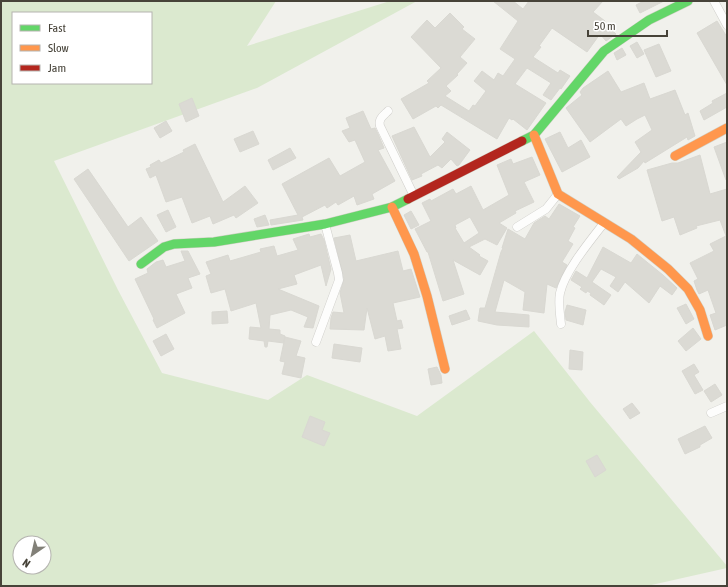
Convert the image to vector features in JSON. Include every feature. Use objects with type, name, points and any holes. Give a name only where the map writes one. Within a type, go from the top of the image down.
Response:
[{"type":"street","points":[[141,264],[164,248],[174,244],[214,242],[325,224],[392,207],[534,135],[604,52],[649,20],[688,1]]},
{"type":"street","points":[[714,1],[727,25]]},
{"type":"street","points":[[388,112],[380,119],[380,126],[414,196]]},
{"type":"street","points":[[675,156],[727,128]]},
{"type":"street","points":[[534,135],[558,194],[630,239],[668,270],[688,289],[700,310],[708,336]]},
{"type":"street","points":[[517,227],[546,209],[558,194]]},
{"type":"street","points":[[392,207],[414,254],[427,296],[445,369]]},
{"type":"street","points":[[561,324],[559,294],[563,284],[575,261],[604,223]]},
{"type":"street","points":[[316,342],[338,285],[338,273],[325,224]]},
{"type":"street","points":[[711,413],[727,406]]},
{"type":"green space","points":[[1,1],[276,1],[247,46],[390,1],[417,1],[257,88],[54,161],[118,290],[162,373],[268,400],[307,375],[417,416],[534,331],[590,402],[727,566],[727,568],[647,586],[1,586]]},
{"type":"building","points":[[493,1],[513,1],[523,9],[529,1],[603,1],[593,12],[605,21],[604,23],[616,34],[606,41],[600,34],[587,52],[552,28],[539,46],[541,47],[533,57],[558,73],[560,70],[570,76],[551,100],[543,95],[551,83],[527,68],[515,84],[546,103],[527,130],[513,119],[512,120],[509,118],[497,139],[441,105],[438,108],[436,106],[413,119],[401,99],[429,83],[427,81],[441,68],[411,37],[427,20],[435,28],[450,13],[464,27],[462,29],[475,39],[460,57],[467,63],[457,74],[458,75],[446,86],[451,91],[445,96],[469,111],[473,105],[475,106],[486,91],[474,81],[482,71],[494,80],[498,73],[503,76],[515,59],[500,49],[518,21]]},
{"type":"building","points":[[644,1],[664,1],[640,13],[636,5]]},
{"type":"building","points":[[717,21],[727,37],[727,85],[697,33]]},
{"type":"building","points":[[637,42],[644,54],[637,58],[630,46]]},
{"type":"building","points":[[659,44],[671,71],[656,77],[644,50]]},
{"type":"building","points":[[622,48],[626,55],[617,60],[614,53]]},
{"type":"building","points":[[608,71],[621,92],[644,83],[650,99],[675,90],[685,115],[688,113],[695,136],[688,140],[687,137],[645,163],[644,161],[638,168],[619,179],[617,177],[641,152],[635,142],[652,130],[645,115],[626,126],[621,119],[590,142],[566,108],[582,95],[580,92],[583,88]]},
{"type":"building","points":[[727,93],[727,107],[704,120],[700,111],[713,103],[712,101]]},
{"type":"building","points":[[192,98],[199,116],[186,122],[179,104]]},
{"type":"building","points":[[363,111],[371,129],[375,128],[378,134],[384,148],[378,150],[395,181],[372,194],[374,199],[357,205],[354,196],[338,205],[336,202],[327,208],[325,205],[302,217],[303,220],[271,225],[270,220],[298,215],[282,184],[329,158],[340,176],[365,162],[355,140],[349,142],[342,131],[350,128],[346,118]]},
{"type":"building","points":[[166,121],[172,131],[160,138],[154,128]]},
{"type":"building","points":[[414,127],[430,157],[445,142],[442,139],[447,132],[470,150],[459,165],[457,166],[451,159],[442,168],[438,165],[421,174],[422,176],[412,180],[392,136]]},
{"type":"building","points":[[253,131],[259,144],[240,152],[234,139]]},
{"type":"building","points":[[560,132],[568,148],[581,140],[590,157],[562,172],[545,139]]},
{"type":"building","points":[[727,142],[727,179],[726,180],[714,147]]},
{"type":"building","points":[[195,144],[223,202],[245,186],[258,203],[236,218],[234,215],[213,224],[210,216],[192,223],[182,197],[166,202],[156,175],[150,178],[146,169],[151,167],[150,165],[159,160],[161,163],[184,152],[183,150]]},
{"type":"building","points":[[290,148],[296,158],[273,170],[268,160]]},
{"type":"building","points":[[700,155],[710,194],[727,189],[727,325],[715,330],[710,315],[716,313],[708,290],[699,294],[694,281],[698,279],[690,263],[714,251],[710,244],[726,236],[720,220],[696,226],[697,228],[680,235],[674,217],[662,221],[647,170],[672,163],[678,163]]},
{"type":"building","points":[[532,157],[540,175],[524,182],[534,202],[515,211],[516,213],[499,223],[507,228],[497,245],[485,239],[469,247],[480,255],[479,256],[488,261],[480,275],[453,260],[464,294],[443,301],[428,252],[415,229],[431,221],[422,203],[430,199],[431,201],[453,189],[456,194],[471,186],[483,210],[509,195],[497,165],[511,159],[513,164]],"holes":[[[470,217],[479,233],[464,243],[455,228],[455,225]]]},
{"type":"building","points":[[88,169],[128,227],[141,217],[158,241],[129,261],[74,179]]},
{"type":"building","points":[[559,204],[580,216],[573,227],[575,228],[568,241],[573,244],[562,262],[567,265],[556,288],[547,284],[544,313],[523,310],[525,292],[504,280],[495,312],[529,315],[529,327],[497,325],[478,321],[480,308],[485,308],[508,229],[525,239],[534,223],[545,216],[549,219]]},
{"type":"building","points":[[168,210],[176,227],[166,232],[157,215]]},
{"type":"building","points":[[411,211],[419,225],[411,229],[404,215]]},
{"type":"building","points":[[265,215],[269,225],[257,227],[254,219]]},
{"type":"building","points":[[309,234],[310,237],[321,234],[324,240],[331,269],[326,286],[321,265],[294,275],[297,284],[278,289],[319,306],[313,328],[304,327],[308,317],[291,310],[270,315],[269,329],[280,330],[280,334],[285,336],[284,343],[268,341],[267,347],[265,347],[264,341],[249,339],[250,327],[261,328],[256,303],[231,311],[225,289],[211,293],[206,276],[211,274],[206,262],[228,255],[230,261],[261,252],[260,249],[274,246],[277,256],[298,250],[293,239]]},
{"type":"building","points":[[350,235],[356,261],[398,251],[403,271],[411,269],[420,297],[393,303],[397,321],[401,320],[403,328],[397,329],[401,349],[388,351],[385,336],[375,339],[367,308],[364,330],[330,329],[333,312],[344,313],[340,293],[344,279],[334,238]]},
{"type":"building","points":[[603,247],[631,263],[637,254],[677,288],[672,295],[660,286],[649,303],[625,282],[618,292],[610,286],[616,277],[601,269],[592,282],[611,295],[604,305],[590,295],[591,293],[587,291],[586,293],[580,289],[582,287],[571,280],[576,271],[587,278]]},
{"type":"building","points":[[181,251],[188,251],[200,274],[188,278],[192,288],[176,294],[185,313],[157,328],[135,279],[148,273],[147,269],[156,262],[163,260],[166,267],[185,261]]},
{"type":"building","points":[[686,304],[694,319],[686,324],[677,308]]},
{"type":"building","points":[[567,305],[586,310],[583,325],[566,320],[565,312]]},
{"type":"building","points":[[466,310],[470,319],[452,325],[449,316]]},
{"type":"building","points":[[227,311],[228,323],[212,324],[212,312]]},
{"type":"building","points":[[693,328],[701,339],[686,351],[678,341]]},
{"type":"building","points":[[166,334],[174,349],[161,356],[153,341]]},
{"type":"building","points":[[285,337],[301,341],[296,356],[305,358],[301,378],[282,374],[285,362],[280,361]]},
{"type":"building","points":[[334,344],[362,348],[360,362],[332,358]]},
{"type":"building","points":[[570,350],[583,352],[582,370],[569,369]]},
{"type":"building","points":[[694,364],[699,372],[694,375],[703,390],[695,394],[682,371]]},
{"type":"building","points":[[437,367],[441,375],[442,383],[431,385],[428,369]]},
{"type":"building","points":[[715,384],[722,395],[711,402],[704,391]]},
{"type":"building","points":[[632,403],[640,413],[630,419],[623,409]]},
{"type":"building","points":[[310,416],[325,422],[322,430],[330,433],[324,446],[302,437]]},
{"type":"building","points":[[705,426],[712,438],[700,445],[700,447],[685,454],[678,439]]},
{"type":"building","points":[[597,455],[606,470],[595,477],[586,461]]},
{"type":"traffic: fast","points":[[522,141],[534,135],[604,51],[649,20],[688,1]]},
{"type":"traffic: fast","points":[[141,264],[164,247],[174,244],[214,242],[325,224],[392,207],[408,199]]},
{"type":"traffic: slow","points":[[675,156],[727,128]]},
{"type":"traffic: slow","points":[[534,135],[558,194],[631,239],[668,269],[688,289],[700,310],[708,336]]},
{"type":"traffic: slow","points":[[392,207],[414,254],[427,296],[445,369]]},
{"type":"traffic: jam","points":[[408,199],[522,141]]}]
